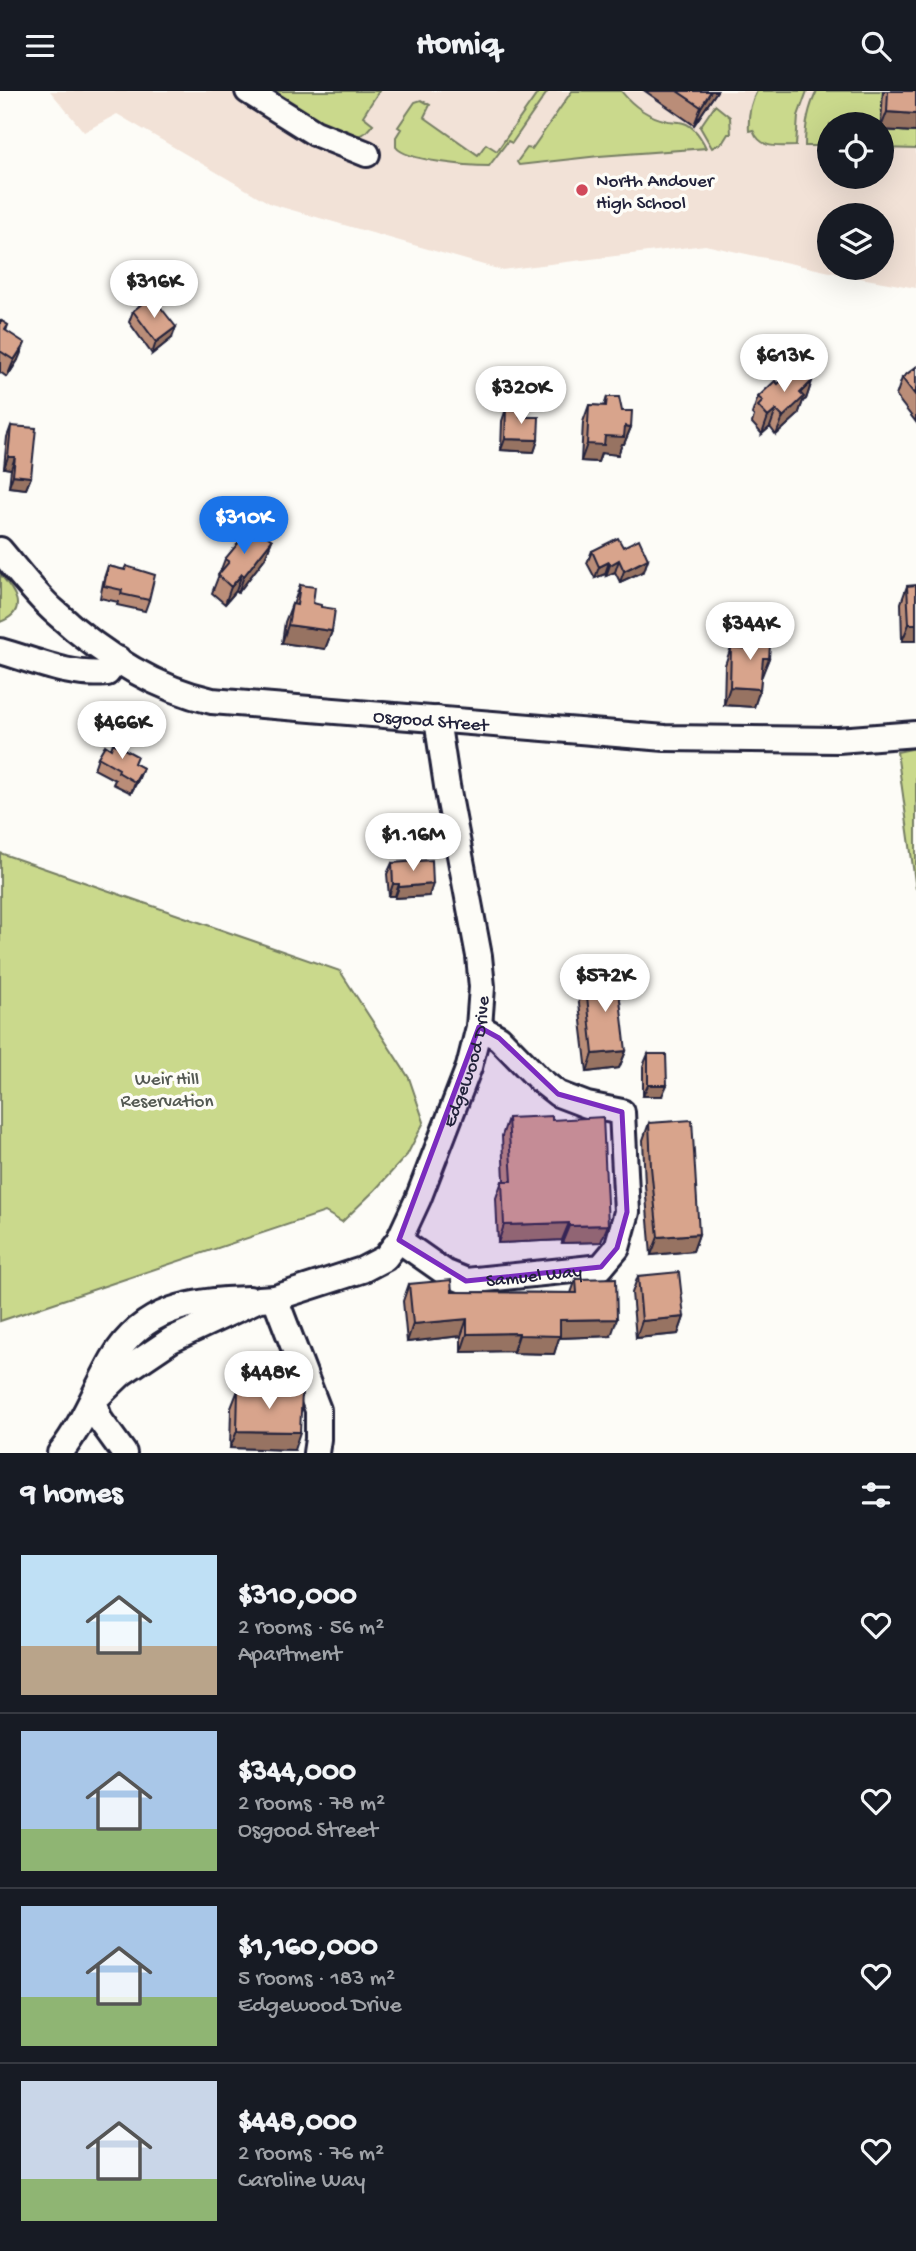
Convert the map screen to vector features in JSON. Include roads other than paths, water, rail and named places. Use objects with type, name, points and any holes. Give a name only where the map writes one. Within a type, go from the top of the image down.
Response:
[{"type":"street","points":[[248,91],[315,133],[367,154]]},
{"type":"street","name":"Osgood Street","points":[[0,550],[52,610],[118,659],[151,681],[212,701],[665,738],[838,740],[916,734]]},
{"type":"street","points":[[0,651],[59,669],[90,675],[107,673],[118,659]]},
{"type":"street","name":"Edgewood Drive","points":[[60,1453],[93,1401],[114,1358],[130,1336],[156,1317],[181,1305],[211,1300],[267,1298],[362,1270],[385,1258],[400,1240],[469,1067],[479,1027],[482,987],[480,956],[447,786],[437,719]]},
{"type":"street","name":"Samuel Way","points":[[400,1240],[446,1273],[466,1281],[601,1267],[617,1248],[627,1213],[622,1112],[587,1105],[558,1094],[539,1079],[499,1038],[479,1027]]},
{"type":"street","points":[[267,1298],[318,1410],[316,1453]]},
{"type":"street","points":[[93,1401],[100,1420],[124,1453]]},
{"type":"place","name":"North Andover High School","points":[[582,190]]},
{"type":"park label","name":"Weir Hill Reservation","points":[[167,1088]]}]
